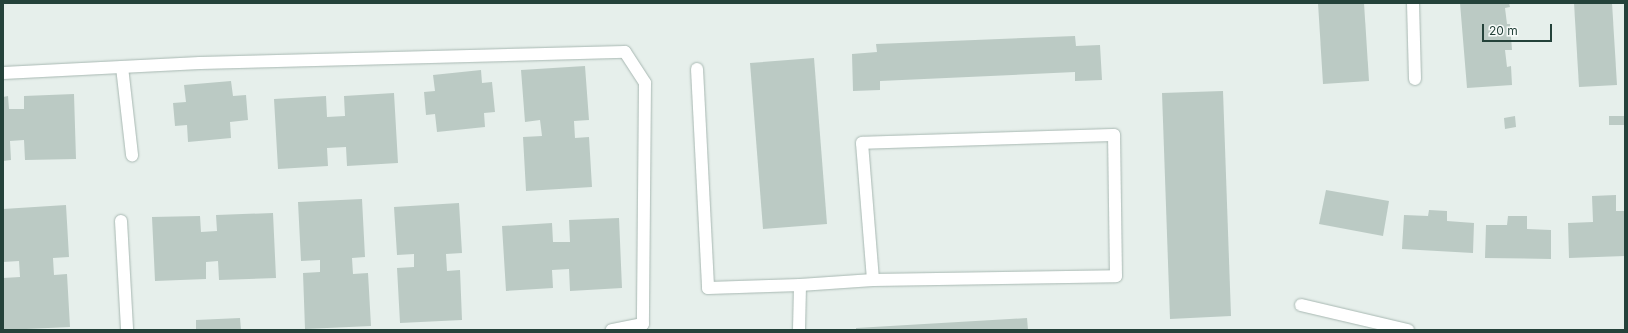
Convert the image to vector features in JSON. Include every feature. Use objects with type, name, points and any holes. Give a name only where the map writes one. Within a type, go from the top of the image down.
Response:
[{"type":"street","points":[[1412,3],[1415,79]]},
{"type":"street","points":[[3,73],[208,62],[625,52],[645,83],[643,324],[612,330]]},
{"type":"street","points":[[122,67],[132,155]]},
{"type":"street","points":[[698,69],[708,288],[800,285],[873,280],[1116,276],[1114,135],[862,144],[873,280]]},
{"type":"street","points":[[120,220],[127,330]]},
{"type":"street","points":[[799,330],[800,285]]},
{"type":"street","points":[[1301,305],[1408,330]]},
{"type":"building","points":[[1318,3],[1364,3],[1369,81],[1323,84]]},
{"type":"building","points":[[1460,3],[1509,3],[1510,7],[1505,8],[1507,24],[1510,24],[1512,50],[1505,50],[1507,67],[1511,66],[1512,85],[1467,88]]},
{"type":"building","points":[[1574,3],[1612,3],[1617,85],[1579,87]]},
{"type":"building","points":[[1075,36],[1076,46],[1100,45],[1102,80],[1075,81],[1075,72],[880,81],[880,90],[853,91],[852,54],[877,52],[876,44]]},
{"type":"building","points":[[814,58],[827,224],[763,229],[750,63]]},
{"type":"building","points":[[585,66],[589,120],[574,121],[575,138],[589,137],[592,187],[526,191],[523,137],[542,136],[540,120],[525,122],[521,70]]},
{"type":"building","points":[[481,70],[482,83],[492,82],[495,112],[484,113],[485,127],[437,132],[435,114],[426,115],[424,92],[435,91],[433,75]]},
{"type":"building","points":[[231,81],[233,96],[246,95],[248,120],[230,122],[231,138],[188,142],[187,125],[175,126],[173,103],[186,102],[184,85]]},
{"type":"building","points":[[1223,91],[1231,316],[1170,319],[1162,93]]},
{"type":"building","points":[[394,93],[398,163],[347,166],[346,147],[327,148],[328,166],[278,169],[274,99],[326,96],[327,117],[345,116],[344,96]]},
{"type":"building","points":[[74,94],[76,159],[25,160],[24,140],[10,141],[11,160],[3,161],[3,97],[8,96],[9,109],[24,109],[24,96]]},
{"type":"building","points":[[1515,116],[1516,127],[1505,129],[1504,118]]},
{"type":"building","points":[[1609,116],[1625,116],[1625,125],[1609,125]]},
{"type":"building","points":[[1326,190],[1389,201],[1383,236],[1319,224]]},
{"type":"building","points":[[1616,195],[1616,211],[1625,211],[1625,256],[1569,258],[1568,223],[1593,222],[1592,196]]},
{"type":"building","points":[[362,199],[365,257],[352,258],[353,274],[368,273],[371,326],[305,329],[303,273],[320,272],[320,260],[301,261],[298,202]]},
{"type":"building","points":[[459,203],[462,253],[446,254],[447,271],[460,270],[462,320],[400,323],[397,268],[414,267],[414,254],[397,255],[394,207]]},
{"type":"building","points":[[66,205],[69,257],[53,258],[54,275],[67,274],[70,327],[4,330],[3,278],[20,277],[19,261],[3,262],[3,209]]},
{"type":"building","points":[[1429,210],[1447,211],[1447,221],[1474,223],[1473,253],[1402,249],[1404,215],[1428,216]]},
{"type":"building","points":[[273,213],[276,278],[219,280],[218,261],[206,262],[206,279],[155,281],[152,217],[200,216],[201,232],[217,231],[216,215]]},
{"type":"building","points":[[1508,216],[1527,216],[1527,229],[1551,230],[1551,259],[1485,258],[1486,225],[1507,225]]},
{"type":"building","points":[[619,218],[622,288],[570,291],[569,269],[552,270],[553,288],[506,291],[502,226],[552,223],[553,242],[570,242],[569,220]]},
{"type":"building","points":[[240,318],[241,330],[196,330],[196,320]]},
{"type":"building","points":[[1027,318],[1028,330],[856,330],[856,328]]}]
